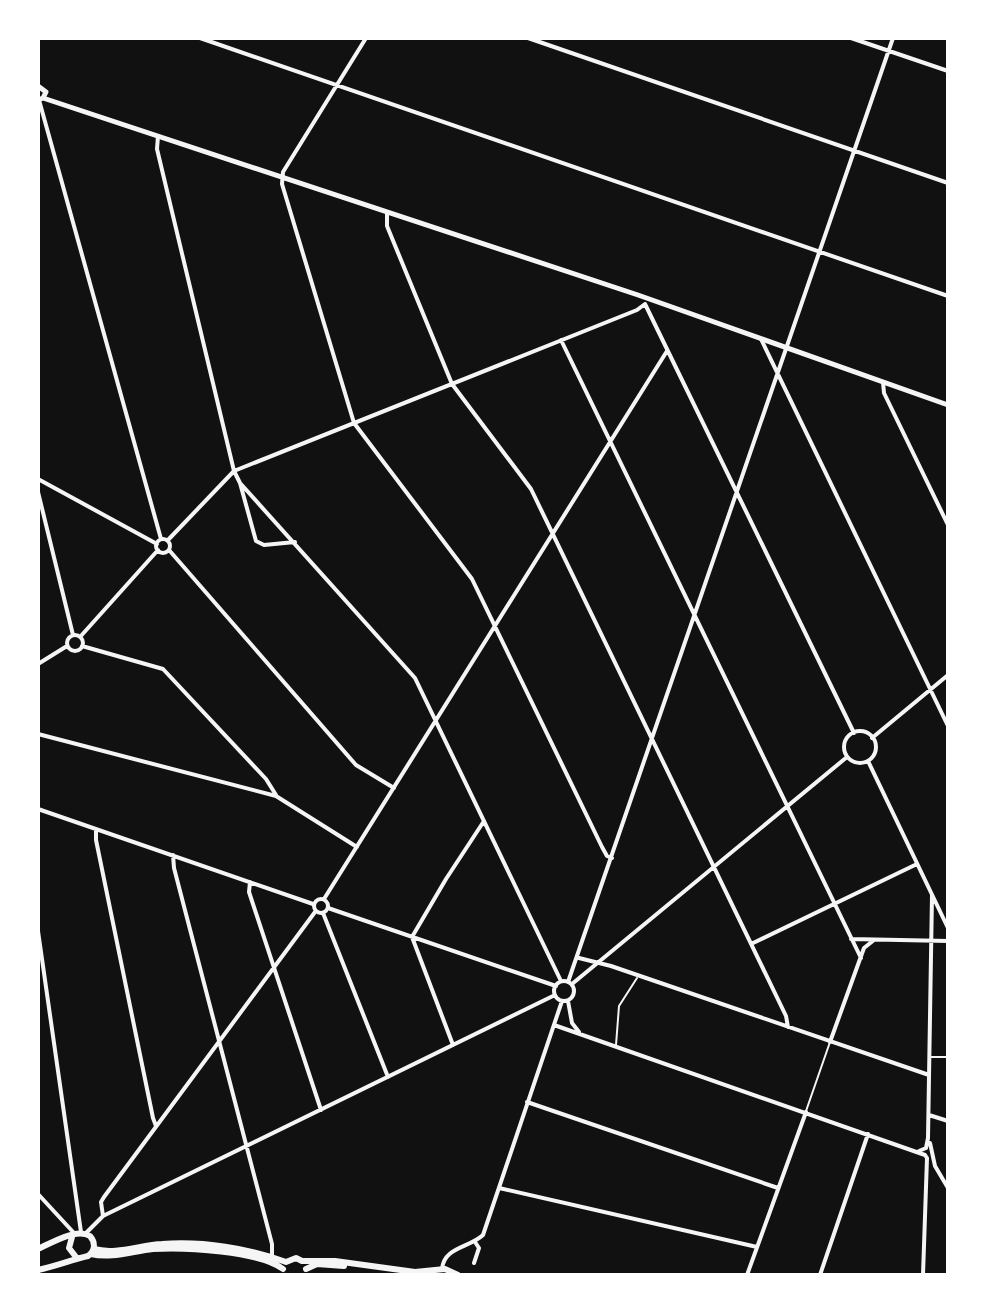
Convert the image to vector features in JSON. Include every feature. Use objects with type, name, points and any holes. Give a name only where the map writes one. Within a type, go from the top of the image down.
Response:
[{"type":"main road","points":[[76,1257],[69,1248],[78,1234]]},
{"type":"main road","points":[[38,1249],[62,1237],[78,1234],[93,1239],[92,1251],[84,1258],[76,1257],[38,1270]]},
{"type":"main road","points":[[92,1251],[110,1252],[178,1243],[247,1250],[272,1256],[284,1269]]},
{"type":"main road","points":[[92,1251],[106,1256],[152,1249],[191,1249],[260,1257],[284,1269]]},
{"type":"main road","points":[[284,1269],[296,1258],[302,1261],[325,1259],[418,1274],[454,1274]]},
{"type":"main road","points":[[302,1261],[305,1272],[317,1264],[368,1267]]},
{"type":"street","points":[[200,38],[948,296]]},
{"type":"street","points":[[366,38],[281,177],[354,423],[472,579],[602,847],[612,858]]},
{"type":"street","points":[[528,38],[948,183]]},
{"type":"street","points":[[851,38],[948,71]]},
{"type":"street","points":[[437,1272],[448,1254],[483,1235],[554,1025],[565,1001],[575,994],[570,983],[578,958],[893,38]]},
{"type":"street","points":[[38,86],[45,90],[40,99],[40,111],[162,541]]},
{"type":"street","points":[[40,99],[387,212],[948,405]]},
{"type":"street","points":[[158,136],[157,149],[234,471],[256,541],[264,545],[295,542]]},
{"type":"street","points":[[387,212],[387,226],[452,384],[527,483],[786,1016],[788,1027]]},
{"type":"street","points":[[80,637],[158,550],[162,541],[234,471],[637,310],[646,301]]},
{"type":"street","points":[[646,301],[667,351],[854,733]]},
{"type":"street","points":[[761,339],[948,726]]},
{"type":"street","points":[[561,340],[861,958]]},
{"type":"street","points":[[324,899],[667,351]]},
{"type":"street","points":[[883,382],[884,393],[948,525]]},
{"type":"street","points":[[38,479],[170,545],[169,550],[356,765],[394,788]]},
{"type":"street","points":[[240,483],[409,670],[561,981]]},
{"type":"street","points":[[38,492],[73,635]]},
{"type":"street","points":[[158,550],[163,553],[169,550]]},
{"type":"street","points":[[67,646],[68,638],[73,635],[80,637]]},
{"type":"street","points":[[80,637],[82,646]]},
{"type":"street","points":[[67,646],[75,651],[82,646]]},
{"type":"street","points":[[38,664],[67,646]]},
{"type":"street","points":[[82,646],[163,669],[266,779],[276,796]]},
{"type":"street","points":[[872,738],[948,675]]},
{"type":"street","points":[[864,732],[872,738],[875,750],[868,761],[859,763],[847,757],[845,743],[854,733],[864,732]]},
{"type":"street","points":[[38,734],[276,796],[357,847]]},
{"type":"street","points":[[561,981],[570,983],[598,963],[847,757]]},
{"type":"street","points":[[868,761],[948,928]]},
{"type":"street","points":[[38,809],[313,904]]},
{"type":"street","points":[[412,937],[484,821]]},
{"type":"street","points":[[96,829],[156,1126]]},
{"type":"street","points":[[173,855],[272,1244],[272,1256]]},
{"type":"street","points":[[751,944],[917,864]]},
{"type":"street","points":[[250,882],[249,892],[321,1110]]},
{"type":"street","points":[[919,1151],[926,1148],[928,1138],[932,895]]},
{"type":"street","points":[[313,904],[324,899]]},
{"type":"street","points":[[324,899],[328,908],[556,986]]},
{"type":"street","points":[[313,904],[315,912]]},
{"type":"street","points":[[323,913],[328,908]]},
{"type":"street","points":[[103,1216],[101,1202],[104,1197],[315,912]]},
{"type":"street","points":[[315,912],[323,913]]},
{"type":"street","points":[[323,913],[388,1077]]},
{"type":"street","points":[[38,931],[78,1234]]},
{"type":"street","points":[[412,937],[453,1045]]},
{"type":"street","points":[[851,939],[948,941]]},
{"type":"street","points":[[830,1042],[866,945],[874,940]]},
{"type":"street","points":[[578,958],[929,1075]]},
{"type":"street","points":[[555,995],[556,986],[561,981]]},
{"type":"street","points":[[78,1234],[103,1216],[555,995]]},
{"type":"street","points":[[555,995],[565,1001],[572,1023],[583,1035]]},
{"type":"street","points":[[554,1025],[919,1151],[926,1156],[927,1168],[923,1275]]},
{"type":"street","points":[[527,1102],[778,1188]]},
{"type":"street","points":[[747,1275],[806,1112]]},
{"type":"street","points":[[929,1115],[948,1121]]},
{"type":"street","points":[[820,1275],[868,1134]]},
{"type":"street","points":[[928,1138],[935,1166],[948,1188]]},
{"type":"street","points":[[927,1168],[935,1166]]},
{"type":"street","points":[[499,1188],[757,1247]]},
{"type":"street","points":[[38,1194],[78,1234]]},
{"type":"street","points":[[93,1226],[93,1239]]},
{"type":"street","points":[[474,1263],[479,1248],[475,1242]]},
{"type":"lane","points":[[615,1046],[619,1006],[639,976]]},
{"type":"lane","points":[[806,1112],[830,1042]]},
{"type":"lane","points":[[929,1057],[948,1057]]}]
